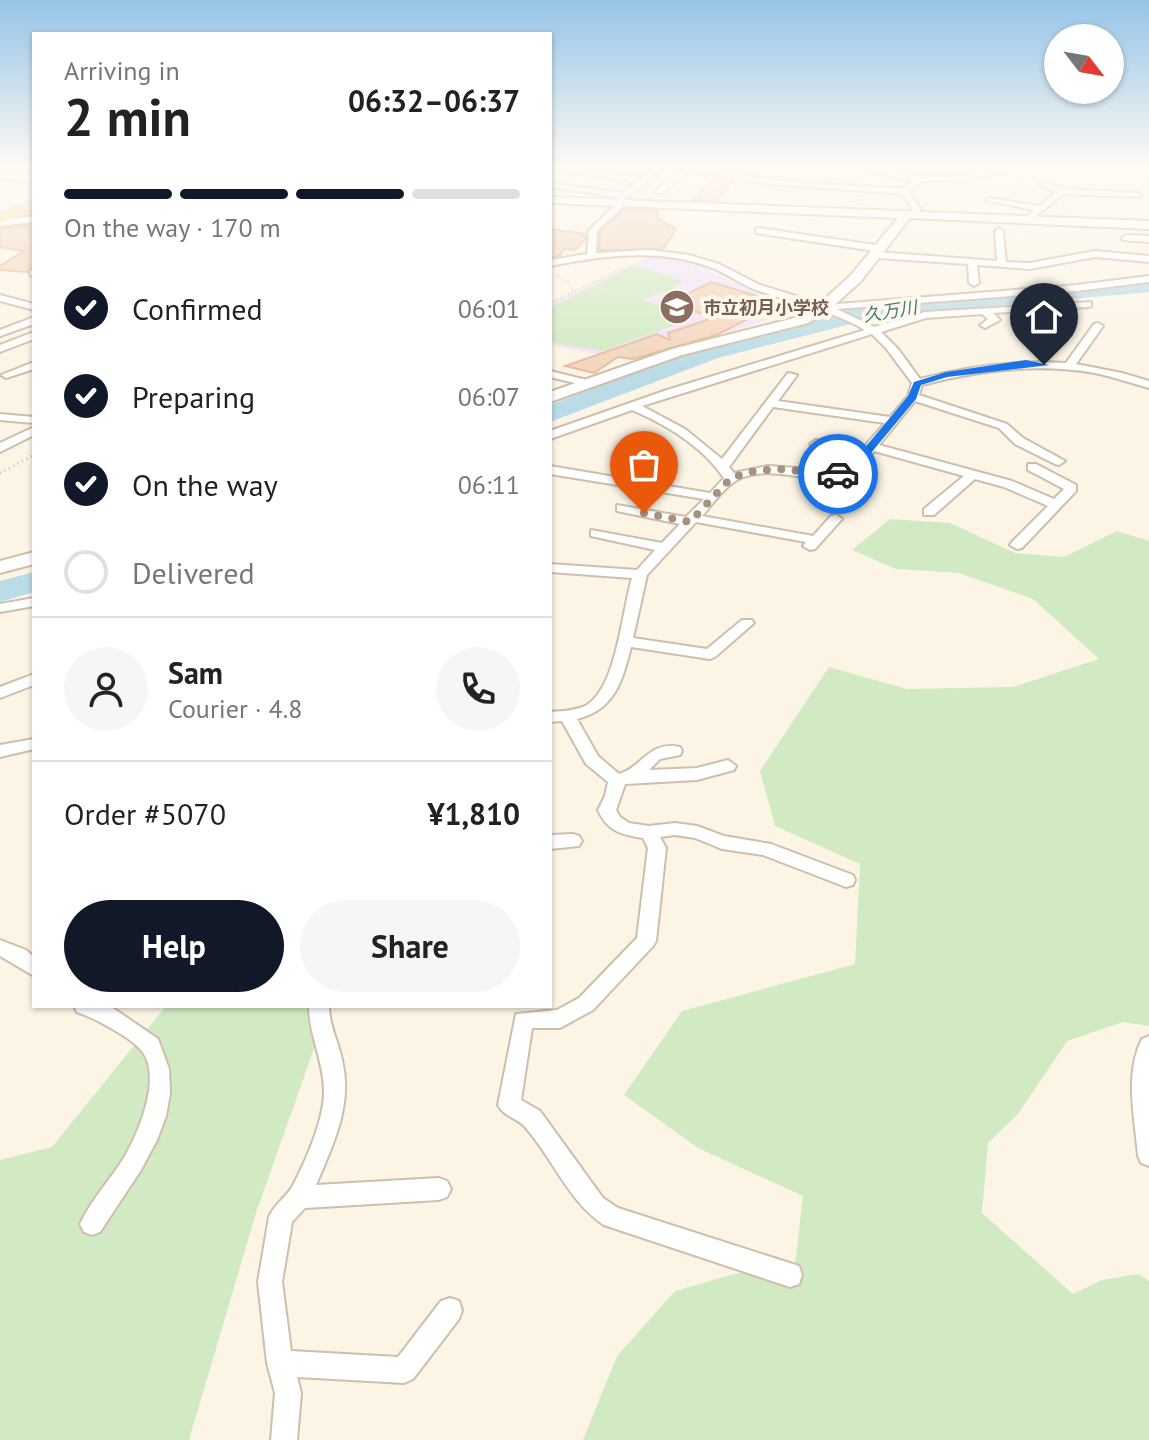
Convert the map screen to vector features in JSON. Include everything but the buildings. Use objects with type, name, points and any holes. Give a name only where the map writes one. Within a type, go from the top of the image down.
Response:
[{"type":"main road","points":[[552,396],[677,352],[803,320],[829,310],[894,234]]},
{"type":"main road","points":[[2,563],[32,558]]},
{"type":"street","points":[[591,255],[592,234]]},
{"type":"street","points":[[785,234],[879,252],[1002,264],[1014,269],[1079,255],[1105,254],[1149,259]]},
{"type":"street","points":[[999,234],[1002,264]]},
{"type":"street","points":[[1126,238],[1148,246]]},
{"type":"street","points":[[552,263],[591,255],[652,253],[705,262],[761,289],[829,310],[868,329],[880,336],[917,383]]},
{"type":"street","points":[[1105,254],[1120,282]]},
{"type":"street","points":[[1063,260],[1077,288]]},
{"type":"street","points":[[972,262],[974,283]]},
{"type":"street","points":[[829,310],[1149,279]]},
{"type":"street","points":[[0,298],[32,306]]},
{"type":"street","points":[[0,307],[16,301]]},
{"type":"street","points":[[552,434],[742,369],[868,329],[925,315],[1088,304]]},
{"type":"street","points":[[984,311],[995,320],[985,325]]},
{"type":"street","points":[[2,333],[32,321]]},
{"type":"street","points":[[1068,368],[1098,326]]},
{"type":"street","points":[[0,349],[32,336]]},
{"type":"street","points":[[917,383],[946,375],[1026,363],[1120,376],[1149,385]]},
{"type":"street","points":[[6,375],[32,366]]},
{"type":"street","points":[[552,374],[591,384]]},
{"type":"street","points":[[728,766],[697,774],[624,778],[600,771],[558,716],[590,710],[603,700],[614,684],[640,574],[713,497],[792,375]]},
{"type":"street","points":[[633,406],[666,419],[706,449],[727,472],[778,469],[841,473],[852,470],[913,397],[917,383]]},
{"type":"street","points":[[913,397],[1003,426],[1019,441],[1059,461]]},
{"type":"street","points":[[773,404],[892,421]]},
{"type":"street","points":[[0,417],[32,420]]},
{"type":"street","points":[[0,448],[32,431]]},
{"type":"street","points":[[816,444],[869,448],[973,474],[1008,484],[1054,504]]},
{"type":"street","points":[[1017,545],[1072,488],[1032,467]]},
{"type":"street","points":[[552,470],[713,497]]},
{"type":"street","points":[[929,512],[973,474]]},
{"type":"street","points":[[622,508],[811,544],[836,519]]},
{"type":"street","points":[[595,535],[665,548]]},
{"type":"street","points":[[552,568],[640,574]]},
{"type":"street","points":[[0,608],[32,602]]},
{"type":"street","points":[[623,641],[710,654],[747,623]]},
{"type":"street","points":[[0,693],[32,680]]},
{"type":"street","points":[[0,751],[32,744]]},
{"type":"street","points":[[674,751],[655,755],[624,778],[607,810],[610,821],[621,828],[649,832],[675,829],[697,832],[722,842],[765,849],[846,880]]},
{"type":"street","points":[[649,832],[657,848],[646,941],[586,1004],[560,1019],[523,1020],[509,1105],[532,1118],[595,1206],[612,1217],[790,1275]]},
{"type":"street","points":[[552,842],[573,841]]},
{"type":"street","points":[[0,948],[19,956],[32,966]]},
{"type":"street","points":[[92,1224],[135,1162],[150,1130],[160,1087],[159,1069],[151,1045],[93,1008]]},
{"type":"street","points":[[284,1440],[288,1393],[280,1363],[270,1282],[281,1217],[299,1197],[328,1129],[335,1095],[332,1060],[319,1023],[319,1008]]},
{"type":"street","points":[[1148,1145],[1142,1076],[1149,1045]]},
{"type":"street","points":[[299,1197],[439,1189]]},
{"type":"street","points":[[280,1363],[404,1370],[450,1310]]},
{"type":"path","points":[[552,302],[652,253]]},
{"type":"path","points":[[0,473],[32,456]]},
{"type":"shaded area","name":"市立初月小学校","points":[[653,255],[712,267],[711,273],[805,308],[637,361],[552,345],[552,302]]},
{"type":"green space","points":[[634,265],[684,281],[671,288],[687,294],[682,296],[664,291],[642,300],[685,313],[687,321],[602,351],[552,342],[552,307],[593,286],[641,301],[595,285]]},
{"type":"green space","points":[[890,519],[950,523],[1015,553],[1064,557],[1117,531],[1149,541],[1149,1026],[1123,1022],[1067,1041],[1018,1114],[988,1143],[982,1213],[1073,1294],[1102,1280],[1138,1274],[1149,1281],[1149,1440],[583,1440],[617,1356],[675,1291],[734,1274],[795,1264],[803,1196],[698,1148],[624,1095],[682,1011],[855,964],[860,864],[775,826],[760,771],[829,667],[907,689],[1013,687],[1099,659],[1033,599],[959,573],[896,569],[852,550]]},
{"type":"green space","points":[[164,1008],[328,1008],[256,1213],[189,1440],[0,1440],[0,1160],[52,1147]]},
{"type":"waterway","name":"久万川","points":[[552,413],[709,353],[882,309],[1149,285]]},
{"type":"waterway","name":"久万川","points":[[0,592],[32,583]]},
{"type":"way so far","points":[[644,513],[690,522],[731,478],[754,471],[778,469],[838,474]]},
{"type":"place","name":"市立初月小学校","points":[[677,307]]},
{"type":"route","points":[[838,474],[852,470],[913,397],[917,383],[946,375],[1026,363],[1044,365]]}]
